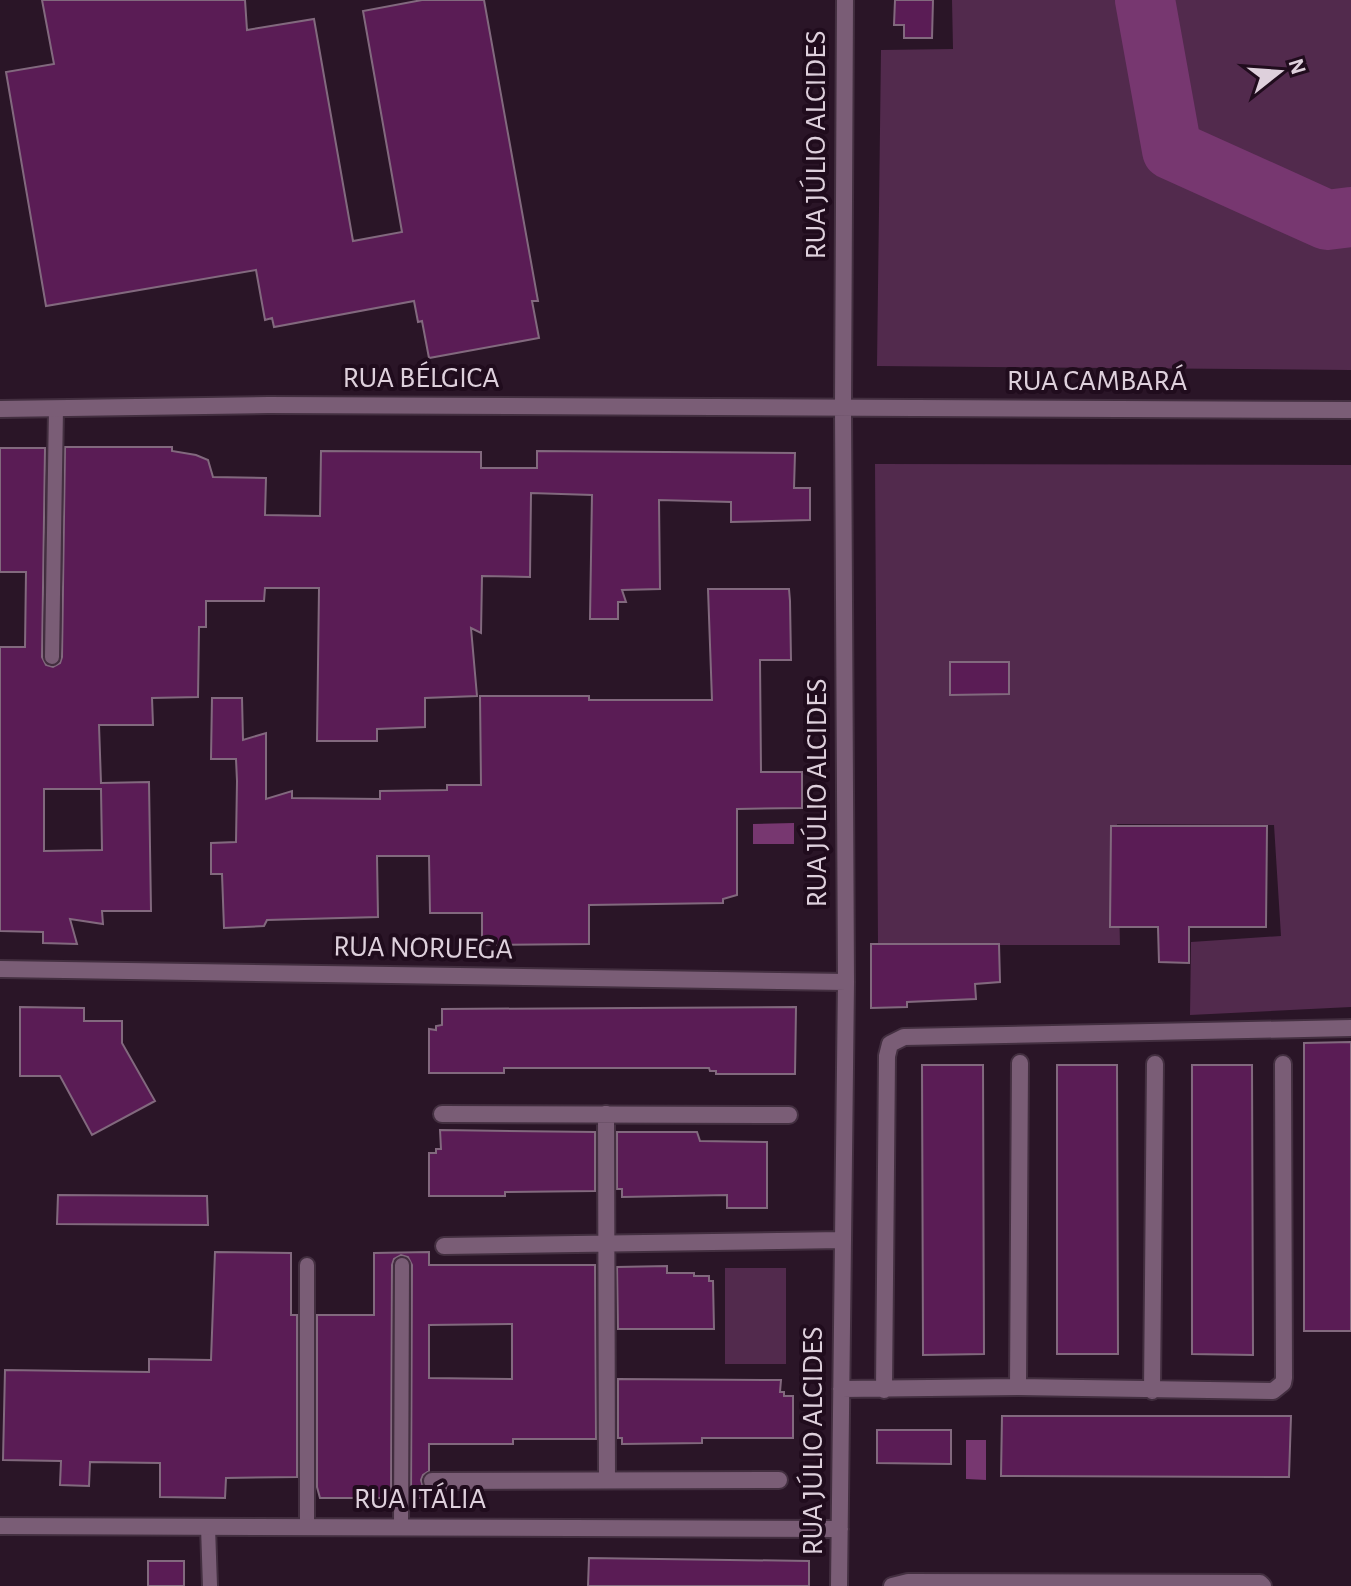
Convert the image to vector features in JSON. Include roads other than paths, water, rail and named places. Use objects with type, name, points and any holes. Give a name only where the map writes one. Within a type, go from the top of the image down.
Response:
[{"type":"street","name":"RUA JÚLIO ALCIDES","points":[[839,1586],[846,982],[843,408],[845,0]]},
{"type":"street","name":"RUA BÉLGICA","points":[[0,409],[268,405],[843,408]]},
{"type":"street","name":"RUA CAMBARÁ","points":[[843,408],[1351,410]]},
{"type":"street","name":"RUA NORUEGA","points":[[0,969],[846,982]]},
{"type":"street","points":[[884,1390],[887,1056],[890,1044],[899,1038],[919,1036],[1351,1028]]},
{"type":"street","points":[[1018,1387],[1020,1063]]},
{"type":"street","points":[[1152,1391],[1155,1064]]},
{"type":"street","points":[[841,1389],[1018,1387],[1273,1391],[1283,1383],[1283,1064]]},
{"type":"street","points":[[442,1114],[789,1115]]},
{"type":"street","points":[[606,1114],[607,1480]]},
{"type":"street","points":[[444,1246],[842,1240]]},
{"type":"street","points":[[432,1481],[779,1480]]},
{"type":"street","name":"RUA ITÁLIA","points":[[0,1526],[840,1529]]},
{"type":"street","points":[[892,1586],[908,1582],[1016,1585],[1260,1583],[1263,1586]]},
{"type":"lane","points":[[52,657],[56,408]]},
{"type":"lane","points":[[307,1265],[307,1527]]},
{"type":"lane","points":[[401,1527],[402,1265]]},
{"type":"lane","points":[[208,1527],[210,1586]]},
{"type":"waterway","points":[[1145,0],[1172,150],[1327,220],[1351,217]]}]
